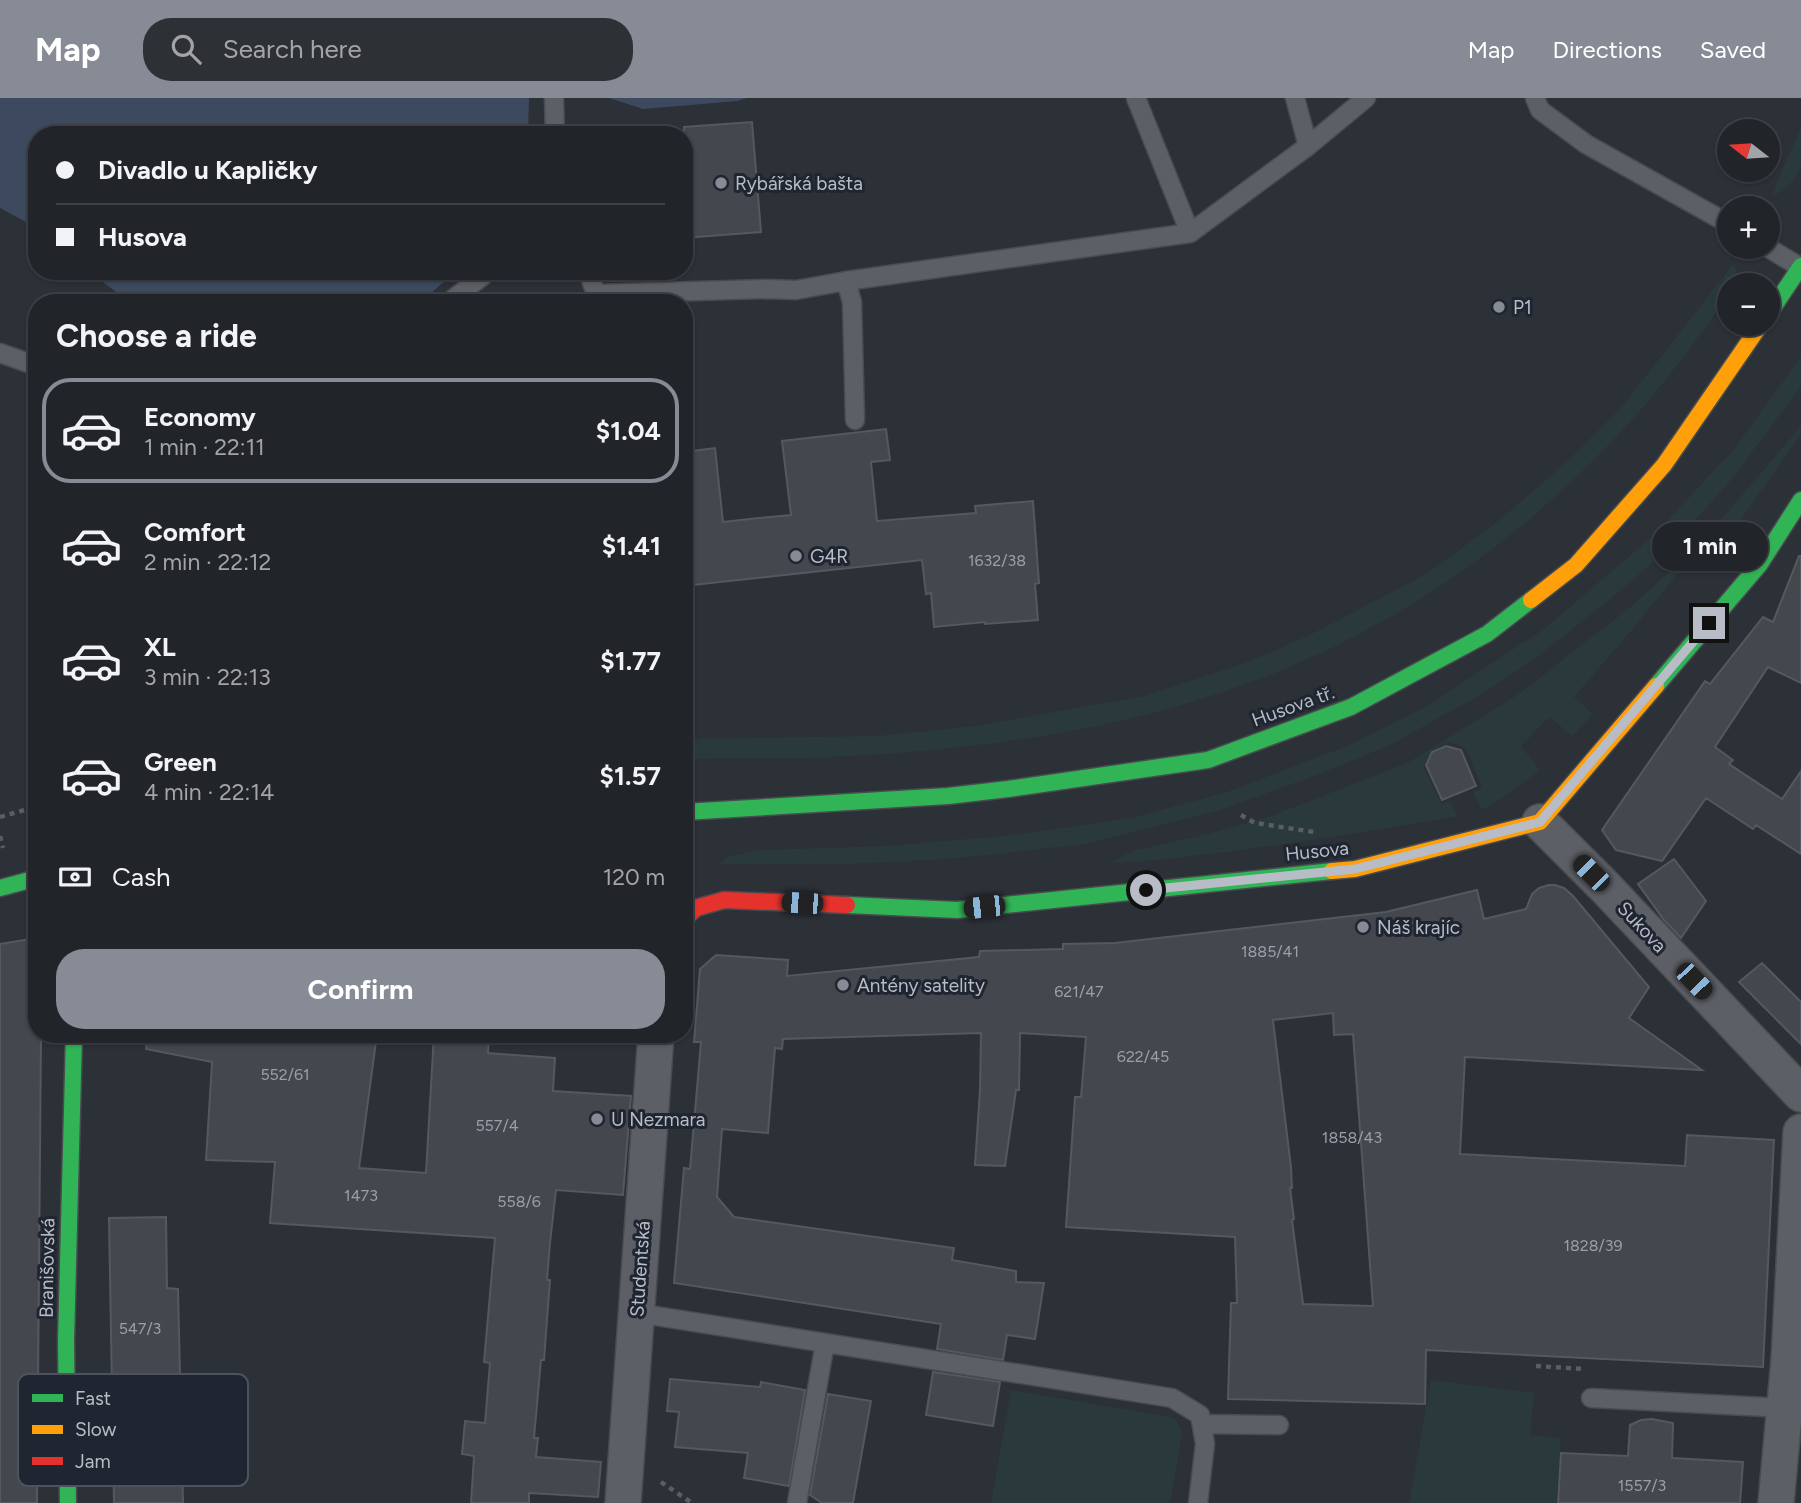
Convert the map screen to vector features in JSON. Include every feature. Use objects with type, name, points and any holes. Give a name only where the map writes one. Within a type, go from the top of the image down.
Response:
[{"type":"street","points":[[1780,298],[1801,267]]},
{"type":"street","name":"Husova tř.","points":[[693,811],[948,796],[1208,760],[1351,707],[1487,634],[1576,565],[1664,465],[1753,336]]},
{"type":"street","points":[[1540,822],[1760,564],[1801,500]]},
{"type":"street","name":"Husova","points":[[693,911],[724,900],[957,910],[1355,869],[1540,822]]},
{"type":"street","name":"Sukova","points":[[1540,822],[1801,1094]]},
{"type":"street","points":[[0,888],[28,880]]},
{"type":"street","name":"Branišovská","points":[[66,1374],[74,1043]]},
{"type":"street","name":"Studentská","points":[[623,1503],[655,1043]]},
{"type":"street","points":[[1776,1503],[1789,1369],[1801,1132]]},
{"type":"lane","points":[[554,98],[555,126]]},
{"type":"lane","points":[[1136,98],[1190,233]]},
{"type":"lane","points":[[1295,98],[1307,146]]},
{"type":"lane","points":[[672,294],[796,290],[1190,233],[1307,146],[1366,98]]},
{"type":"lane","points":[[1535,98],[1540,110],[1586,144],[1717,217]]},
{"type":"lane","points":[[1780,255],[1801,267]]},
{"type":"lane","points":[[460,294],[477,280]]},
{"type":"lane","points":[[846,281],[852,302],[855,420]]},
{"type":"lane","points":[[0,353],[28,363]]},
{"type":"lane","points":[[637,1313],[1172,1398],[1200,1415],[1205,1444],[1198,1503]]},
{"type":"lane","points":[[797,1503],[825,1343]]},
{"type":"lane","points":[[1591,1398],[1785,1408]]},
{"type":"lane","points":[[1202,1424],[1279,1425]]},
{"type":"path","points":[[0,817],[28,809]]},
{"type":"path","points":[[0,836],[3,848]]},
{"type":"shaded area","points":[[1801,128],[1801,162],[1798,173],[1787,187],[1773,195],[1777,182],[1780,182],[1780,175]]},
{"type":"shaded area","points":[[1734,263],[1736,273],[1726,273]]},
{"type":"shaded area","points":[[1717,285],[1717,310],[1681,360],[1630,422],[1562,491],[1487,553],[1448,581],[1365,631],[1321,653],[1202,699],[1078,730],[994,743],[876,754],[806,758],[693,759],[693,739],[877,736],[976,726],[1144,696],[1245,663],[1310,635],[1428,573],[1502,518],[1571,458],[1621,408]]},
{"type":"shaded area","points":[[1801,357],[1801,386],[1731,480],[1690,526],[1631,582],[1537,657],[1480,695],[1390,745],[1220,810],[1086,844],[948,859],[848,864],[719,864],[728,857],[758,850],[887,846],[1014,835],[1132,818],[1227,792],[1347,746],[1427,706],[1544,629],[1653,536],[1733,450]]},
{"type":"shaded area","points":[[1801,426],[1801,434],[1730,535],[1716,526],[1574,697],[1593,714],[1573,736],[1549,717],[1521,746],[1540,770],[1505,796],[1482,810],[1473,792],[1482,787],[1465,747],[1448,742],[1431,751],[1423,766],[1442,805],[1450,801],[1458,816],[1248,849],[1110,863],[1132,851],[1269,817],[1409,762],[1519,694],[1633,605],[1676,565],[1725,515]]},
{"type":"shaded area","points":[[1431,1380],[1534,1393],[1530,1435],[1561,1438],[1556,1503],[1409,1503]]},
{"type":"shaded area","points":[[1011,1390],[1176,1420],[1182,1435],[1170,1503],[991,1503]]},
{"type":"water","points":[[0,98],[529,98],[528,126],[28,126],[28,223],[0,208]]},
{"type":"water","points":[[609,98],[747,98],[643,109]]},
{"type":"water","points":[[100,280],[446,280],[430,294],[119,294]]},
{"type":"building","name":"Rybářská bašta","points":[[752,122],[761,232],[693,237],[693,126]]},
{"type":"building","points":[[886,429],[890,460],[871,462],[877,521],[976,513],[975,506],[1033,501],[1039,583],[1035,584],[1038,620],[934,627],[931,593],[926,594],[922,560],[693,585],[693,451],[715,448],[723,522],[791,515],[782,441]]},
{"type":"building","points":[[1799,556],[1801,683],[1768,667],[1715,747],[1733,760],[1729,764],[1782,799],[1801,771],[1801,854],[1756,825],[1753,829],[1706,798],[1662,861],[1616,850],[1602,830],[1705,681],[1710,684],[1763,617],[1773,622]]},
{"type":"building","points":[[1446,746],[1461,750],[1476,786],[1442,800],[1426,765],[1432,752]]},
{"type":"building","points":[[1674,859],[1706,901],[1681,938],[1638,884]]},
{"type":"building","points":[[1555,885],[1564,888],[1573,896],[1649,987],[1629,1018],[1702,1070],[1465,1057],[1460,1154],[1685,1166],[1687,1135],[1774,1140],[1763,1367],[1426,1350],[1425,1404],[1228,1399],[1231,1303],[1237,1303],[1235,1237],[1066,1227],[1075,1097],[1081,1097],[1086,1037],[1020,1033],[1019,1090],[1016,1090],[1005,1166],[975,1165],[981,1033],[783,1039],[782,1049],[775,1048],[768,1133],[722,1129],[717,1197],[734,1217],[954,1248],[952,1260],[1016,1271],[1016,1282],[1044,1283],[1035,1339],[1007,1335],[1003,1360],[937,1349],[941,1324],[674,1283],[684,1168],[690,1169],[701,1042],[694,1042],[700,969],[716,955],[788,960],[787,976],[979,957],[980,951],[1063,949],[1063,944],[1115,943],[1386,912],[1477,890],[1484,919],[1526,909],[1532,894],[1539,888]],"holes":[[[1333,1013],[1334,1035],[1353,1034],[1373,1306],[1303,1304],[1292,1220],[1291,1167],[1273,1020]]]},
{"type":"building","points":[[28,939],[28,1043],[41,1043],[38,1374],[18,1374],[18,1486],[37,1486],[37,1503],[0,1503],[0,944]]},
{"type":"building","points":[[1762,963],[1801,1002],[1801,1044],[1739,982]]},
{"type":"building","points":[[146,1043],[376,1043],[359,1168],[426,1173],[433,1043],[489,1043],[488,1053],[555,1058],[553,1091],[631,1096],[623,1195],[556,1190],[550,1243],[544,1360],[541,1360],[534,1438],[538,1438],[536,1457],[601,1462],[598,1497],[529,1493],[529,1503],[471,1503],[474,1456],[462,1454],[465,1421],[485,1423],[490,1363],[484,1362],[495,1238],[270,1223],[275,1162],[206,1160],[212,1062],[146,1049]]},
{"type":"building","points":[[166,1217],[167,1288],[178,1289],[180,1374],[112,1374],[109,1218]]},
{"type":"building","points":[[933,1372],[1000,1382],[993,1426],[926,1415]]},
{"type":"building","points":[[670,1379],[760,1387],[761,1382],[805,1390],[789,1486],[744,1478],[748,1453],[675,1447],[679,1412],[667,1411]]},
{"type":"building","points":[[828,1394],[871,1401],[853,1503],[822,1503],[810,1495]]},
{"type":"building","points":[[1652,1419],[1673,1423],[1672,1458],[1743,1462],[1740,1503],[1558,1503],[1561,1453],[1628,1456],[1630,1425]]},
{"type":"building","points":[[114,1486],[183,1486],[183,1503],[114,1503]]},
{"type":"traffic: fast","points":[[1780,297],[1801,266]]},
{"type":"traffic: fast","points":[[1656,686],[1760,564],[1801,500]]},
{"type":"traffic: fast","points":[[693,811],[948,796],[1208,760],[1351,707],[1487,634],[1531,600]]},
{"type":"traffic: fast","points":[[847,905],[957,910],[1332,871]]},
{"type":"traffic: fast","points":[[0,888],[28,880]]},
{"type":"traffic: fast","points":[[66,1374],[74,1043]]},
{"type":"traffic: fast","points":[[68,1486],[68,1503]]},
{"type":"traffic: slow","points":[[1531,600],[1576,565],[1664,465],[1753,336]]},
{"type":"traffic: slow","points":[[1332,871],[1355,869],[1540,822],[1656,686]]},
{"type":"traffic: jam","points":[[693,911],[724,900],[847,905]]},
{"type":"place","name":"Rybářská bašta","points":[[721,183]]},
{"type":"place","name":"P1","points":[[1499,307]]},
{"type":"place","name":"G4R","points":[[796,556]]},
{"type":"place","name":"Náš krajíc","points":[[1363,927]]},
{"type":"place","name":"Antény satelity","points":[[843,985]]},
{"type":"place","name":"U Nezmara","points":[[597,1119]]},
{"type":"route","points":[[1146,890],[1355,869],[1540,822],[1709,623]]}]
